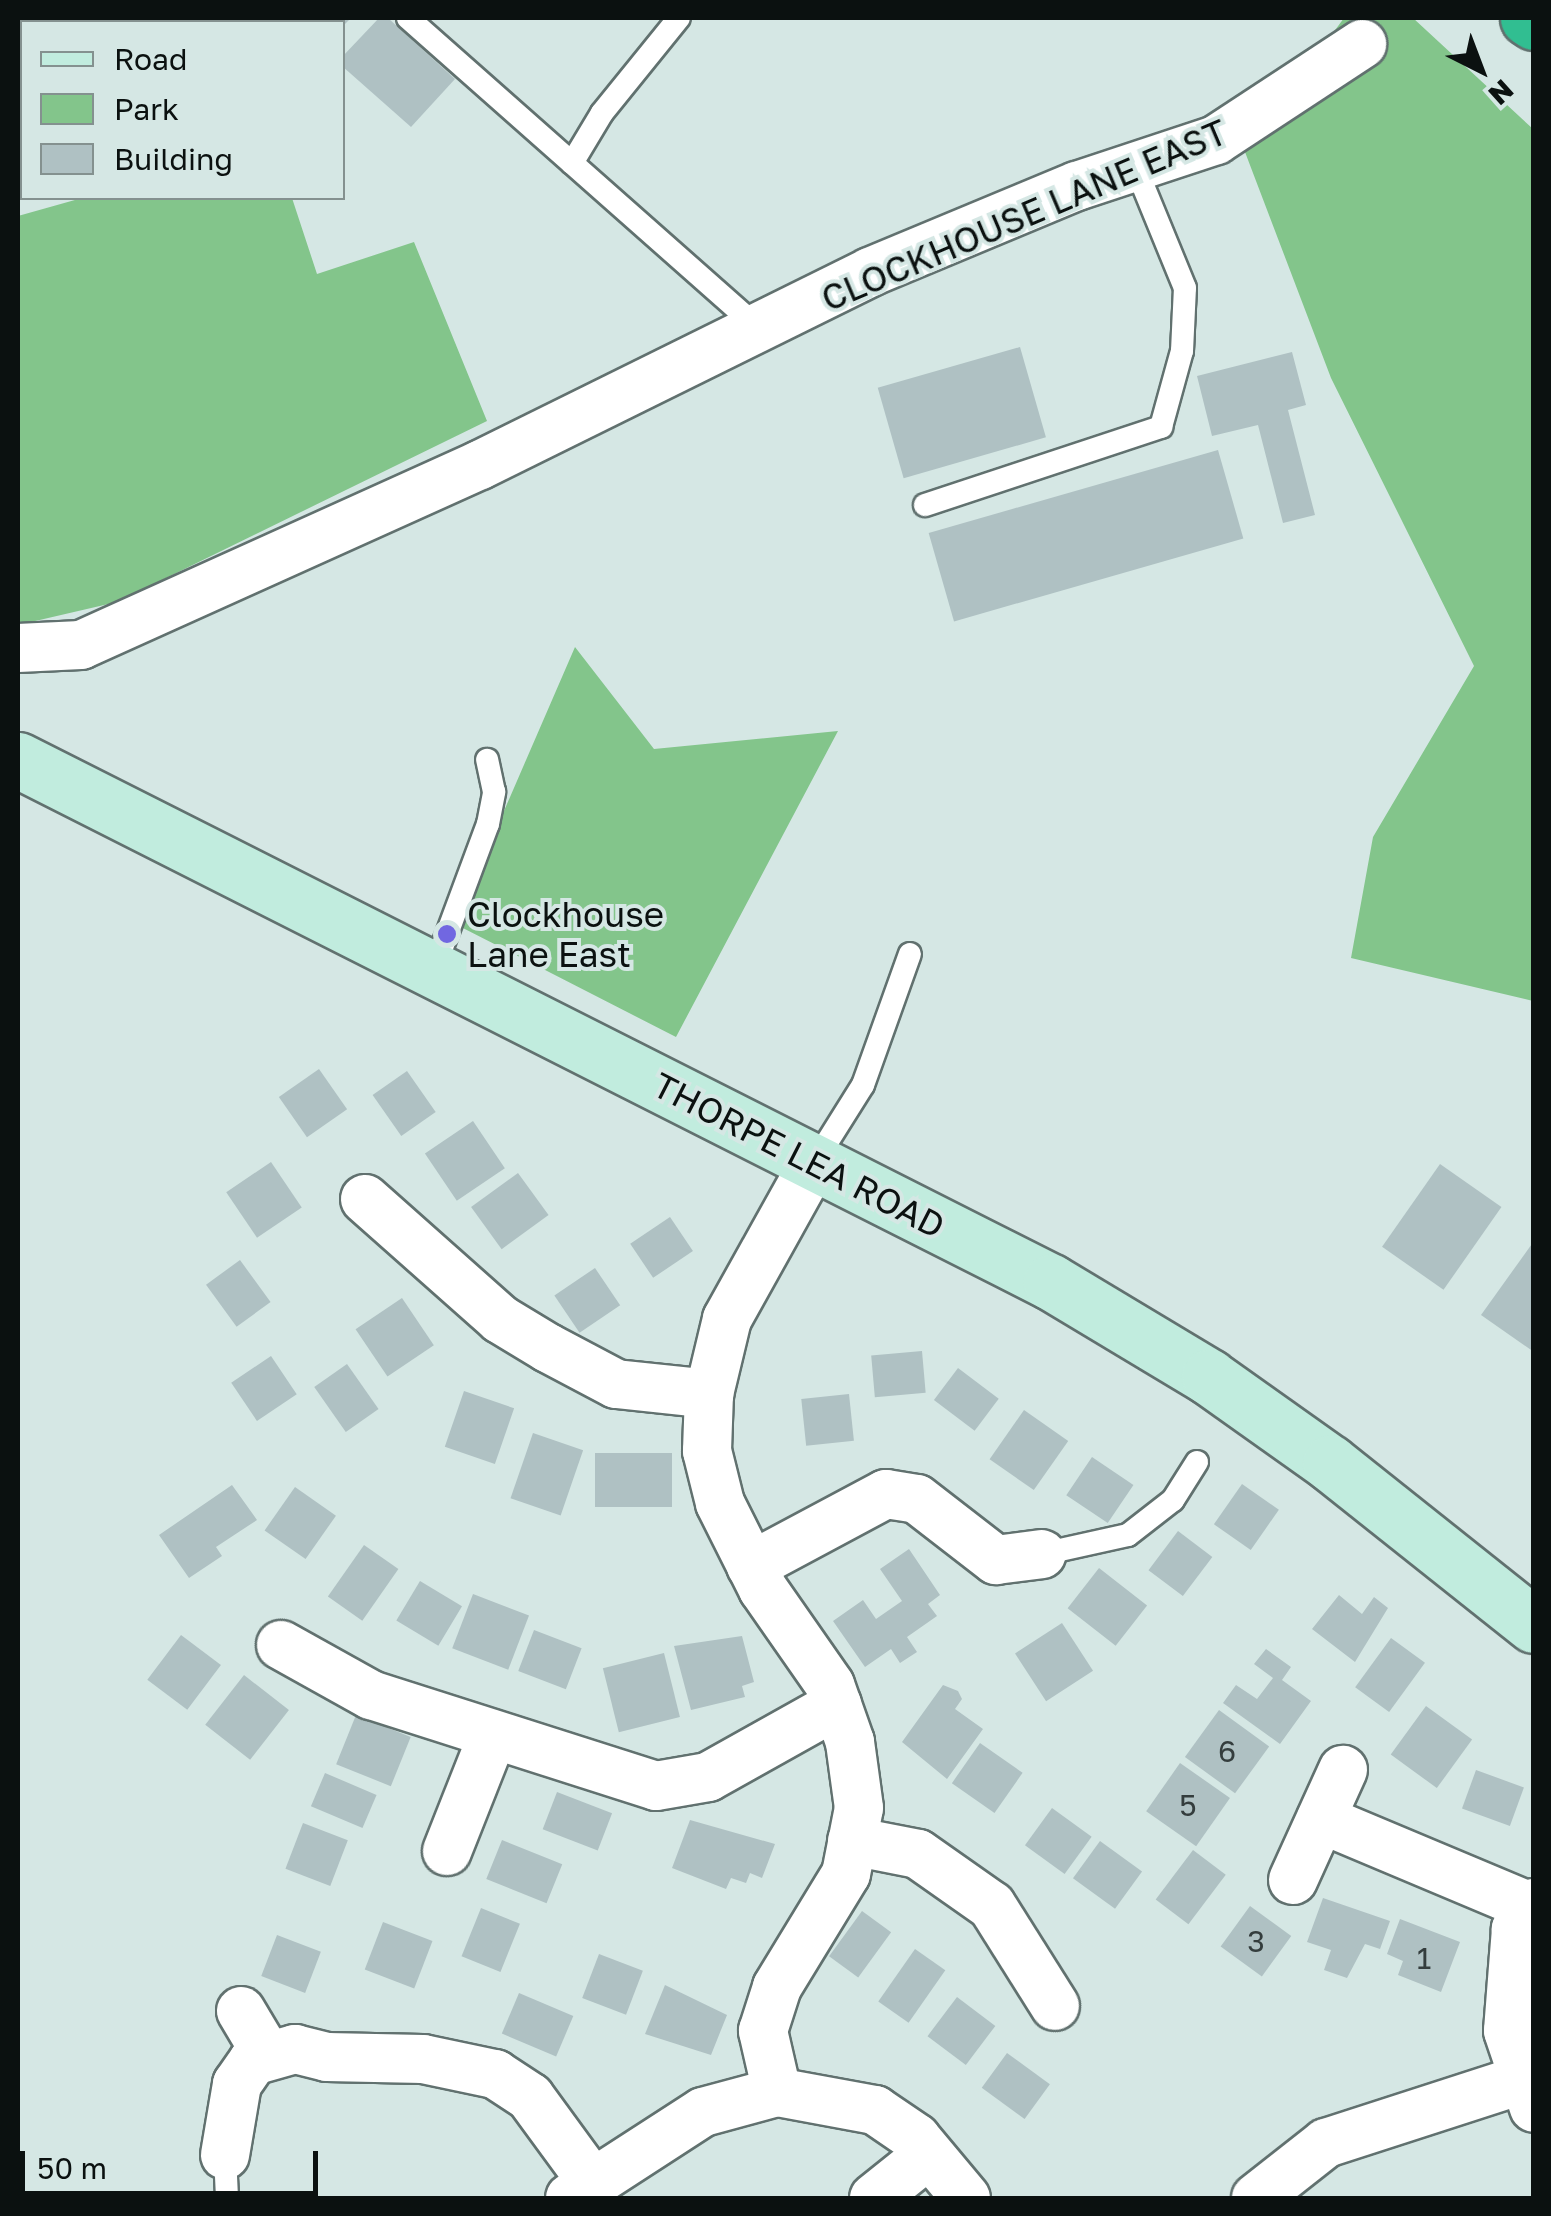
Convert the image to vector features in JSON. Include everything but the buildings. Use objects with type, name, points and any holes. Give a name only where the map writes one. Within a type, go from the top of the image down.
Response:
[{"type":"highway","points":[[1528,18],[1534,22]]},
{"type":"main road","name":"THORPE LEA ROAD","points":[[18,760],[1051,1282],[1208,1377],[1330,1463],[1534,1625]]},
{"type":"street","name":"CLOCKHOUSE LANE EAST","points":[[18,648],[81,645],[762,331],[870,272],[1136,166],[1216,140],[1362,44]]},
{"type":"street","points":[[778,2092],[763,2031],[777,1987],[846,1874],[859,1808],[837,1705],[811,1652],[752,1566],[720,1503],[711,1468],[709,1394],[728,1318],[814,1163]]},
{"type":"street","points":[[365,1199],[500,1319],[548,1348],[616,1384],[709,1394]]},
{"type":"street","points":[[752,1566],[886,1494],[917,1499],[996,1560],[1042,1554]]},
{"type":"street","points":[[280,1645],[371,1695],[656,1786],[708,1777],[837,1705]]},
{"type":"street","points":[[447,1851],[493,1735]]},
{"type":"street","points":[[1293,1880],[1343,1770]]},
{"type":"street","points":[[1256,2198],[1326,2143],[1529,2094],[1508,2031],[1508,1979],[1516,1929],[1532,1905],[1321,1819]]},
{"type":"street","points":[[852,1841],[918,1854],[992,1906],[1055,2006]]},
{"type":"street","points":[[241,2010],[266,2052]]},
{"type":"street","points":[[226,2177],[238,2084],[266,2052]]},
{"type":"street","points":[[266,2052],[423,2059],[495,2074],[530,2098],[581,2191],[703,2112],[778,2092],[875,2110],[929,2154],[966,2198]]},
{"type":"street","points":[[874,2198],[929,2154]]},
{"type":"lane","points":[[408,18],[762,331]]},
{"type":"lane","points":[[572,164],[602,114],[679,18]]},
{"type":"lane","points":[[925,505],[1161,428],[1182,351],[1185,288],[1136,166]]},
{"type":"lane","points":[[434,969],[488,824],[494,792],[488,760]]},
{"type":"lane","points":[[814,1163],[863,1085],[910,954]]},
{"type":"lane","points":[[1042,1554],[1128,1535],[1172,1500],[1197,1462]]},
{"type":"green space","points":[[1344,18],[1413,18],[1533,129],[1533,1001],[1351,958],[1373,837],[1474,666],[1331,378],[1245,152]]},
{"type":"green space","points":[[75,200],[293,200],[317,274],[414,242],[487,421],[117,602],[18,625],[18,216]]},
{"type":"green space","points":[[575,647],[654,749],[838,731],[676,1037],[455,924]]},
{"type":"place","name":"Clockhouse Lane East","points":[[447,934]]}]
